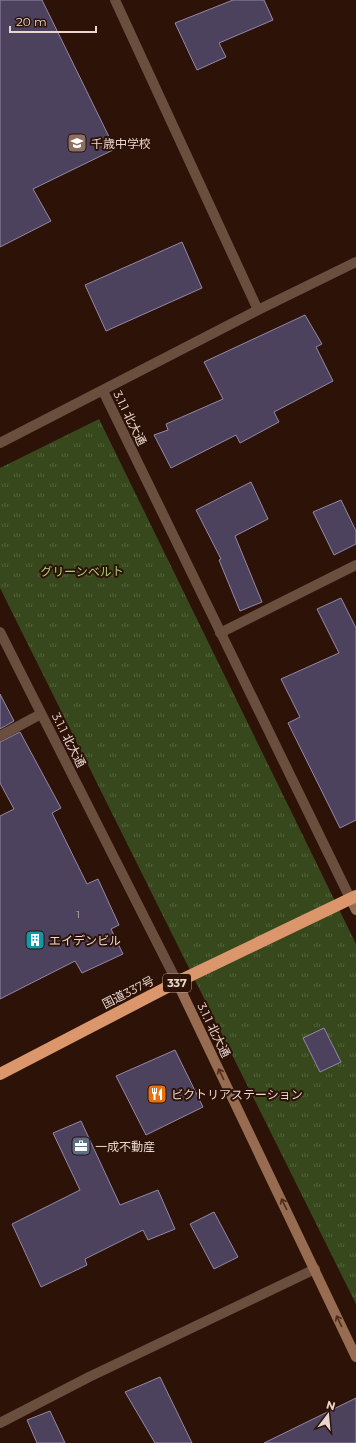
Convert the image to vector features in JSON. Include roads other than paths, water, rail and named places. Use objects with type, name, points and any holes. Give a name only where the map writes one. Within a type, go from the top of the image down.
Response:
[{"type":"highway","name":"国道337号","points":[[0,1074],[177,982],[353,897]]},
{"type":"street","points":[[115,0],[258,310]]},
{"type":"street","points":[[0,443],[258,310],[356,262]]},
{"type":"street","name":"3.1.1 北大通","points":[[103,391],[220,633],[353,897],[356,910]]},
{"type":"street","points":[[220,633],[356,564]]},
{"type":"street","name":"3.1.1 北大通","points":[[0,632],[177,982],[356,1356]]},
{"type":"street","points":[[0,736],[41,714]]},
{"type":"street","points":[[0,1423],[89,1378],[315,1269]]},
{"type":"place","name":"千歳中学校","points":[[77,143]]},
{"type":"place","name":"エイデンビル","points":[[35,940]]},
{"type":"place","name":"ビクトリアステーション","points":[[157,1094]]},
{"type":"place","name":"一成不動産","points":[[81,1146]]},
{"type":"park label","name":"グリーンベルト","points":[[82,571]]}]
